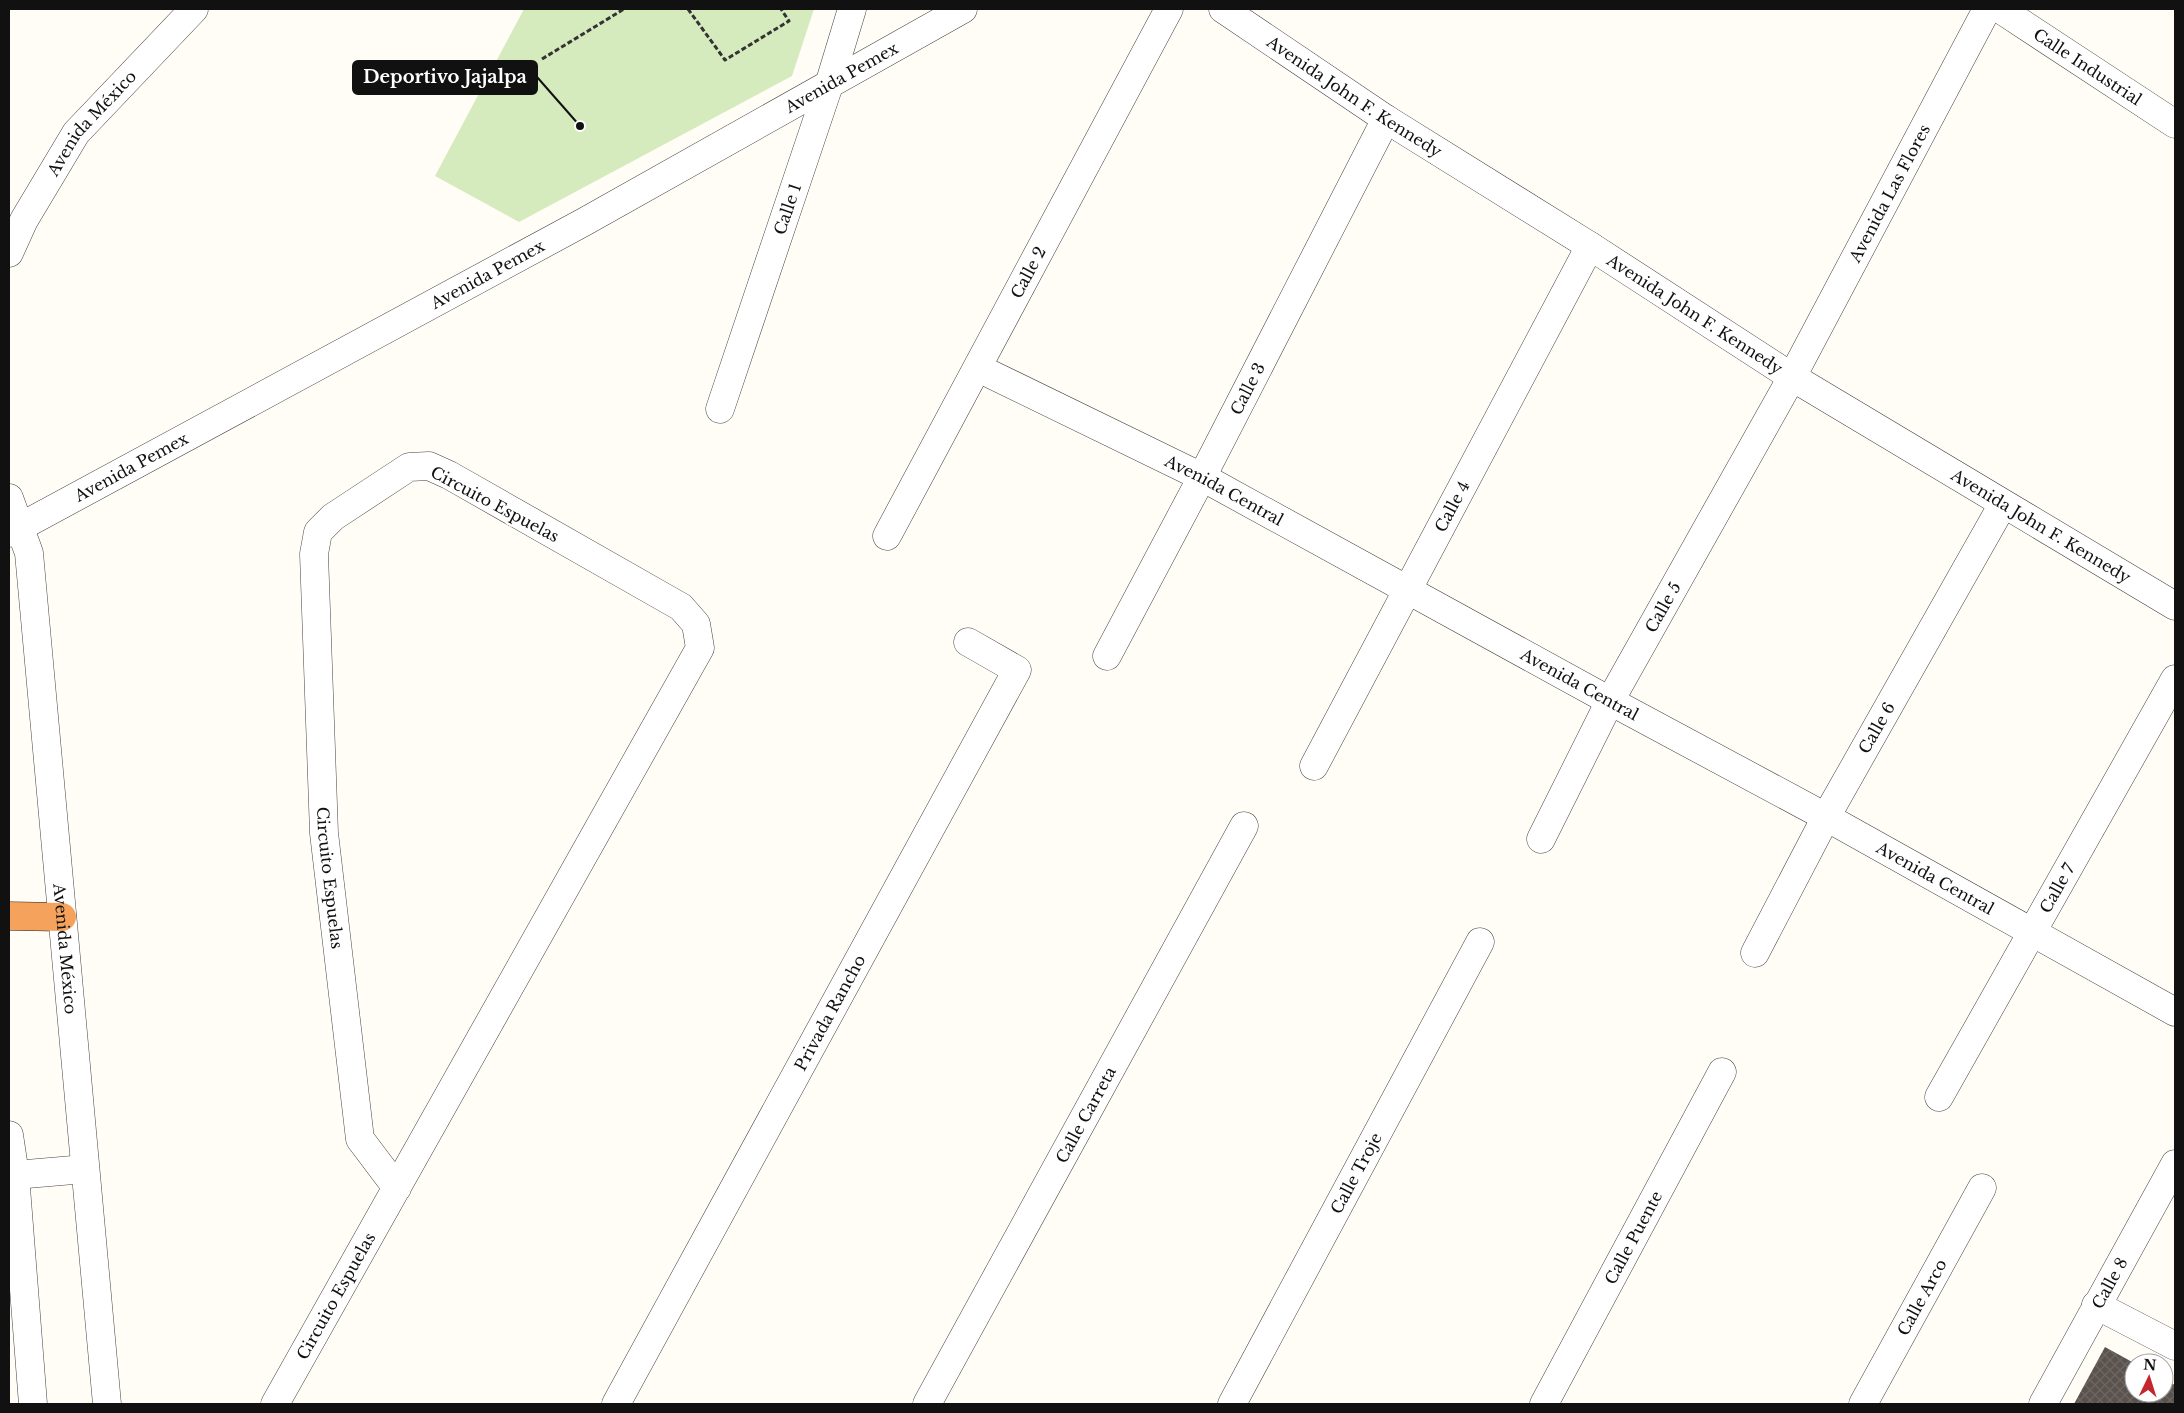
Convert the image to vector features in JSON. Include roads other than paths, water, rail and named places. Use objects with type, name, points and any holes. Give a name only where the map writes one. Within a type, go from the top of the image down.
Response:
[{"type":"highway","points":[[9,916],[62,916]]},
{"type":"street","name":"Avenida México","points":[[9,253],[24,220],[76,133],[194,9]]},
{"type":"street","name":"Calle 1","points":[[720,409],[829,85],[852,9]]},
{"type":"street","name":"Avenida Pemex","points":[[14,530],[584,222],[963,9]]},
{"type":"street","name":"Calle 2","points":[[887,536],[1169,9]]},
{"type":"street","name":"Avenida John F. Kennedy","points":[[1223,9],[1386,119],[1590,246],[1792,377],[2175,606]]},
{"type":"street","name":"Avenida Las Flores","points":[[1792,377],[1987,9]]},
{"type":"street","name":"Calle Industrial","points":[[2000,9],[2175,124]]},
{"type":"street","name":"Calle 3","points":[[1107,656],[1202,477],[1386,119]]},
{"type":"street","name":"Calle 4","points":[[1314,766],[1590,246]]},
{"type":"street","name":"Avenida Central","points":[[978,368],[1202,477],[1408,591],[1826,817],[2175,1012]]},
{"type":"street","name":"Calle 5","points":[[1541,839],[1610,701],[1792,377]]},
{"type":"street","name":"Circuito Espuelas","points":[[275,1404],[397,1188],[700,648],[696,624],[681,607],[429,466],[409,467],[333,517],[318,532],[314,554],[324,833],[360,1140],[397,1188]]},
{"type":"street","name":"Avenida México","points":[[9,498],[14,530],[29,553],[107,1404]]},
{"type":"street","name":"Calle 6","points":[[1755,953],[1826,817],[2003,504]]},
{"type":"street","name":"Privada Rancho","points":[[616,1404],[1017,670],[968,642]]},
{"type":"street","name":"Calle 7","points":[[1939,1096],[2175,679]]},
{"type":"street","name":"Calle Carreta","points":[[927,1404],[1244,826]]},
{"type":"street","name":"Calle Troje","points":[[1232,1404],[1480,942]]},
{"type":"street","name":"Calle Puente","points":[[1544,1404],[1722,1072]]},
{"type":"street","points":[[9,1135],[15,1175],[33,1404]]},
{"type":"street","name":"Calle 8","points":[[2043,1404],[2175,1164]]},
{"type":"street","points":[[15,1175],[85,1169]]},
{"type":"street","name":"Calle Arco","points":[[1863,1404],[1982,1188]]},
{"type":"street","points":[[2096,1305],[2175,1346]]},
{"type":"place","name":"Deportivo Jajalpa","points":[[580,126]]}]
